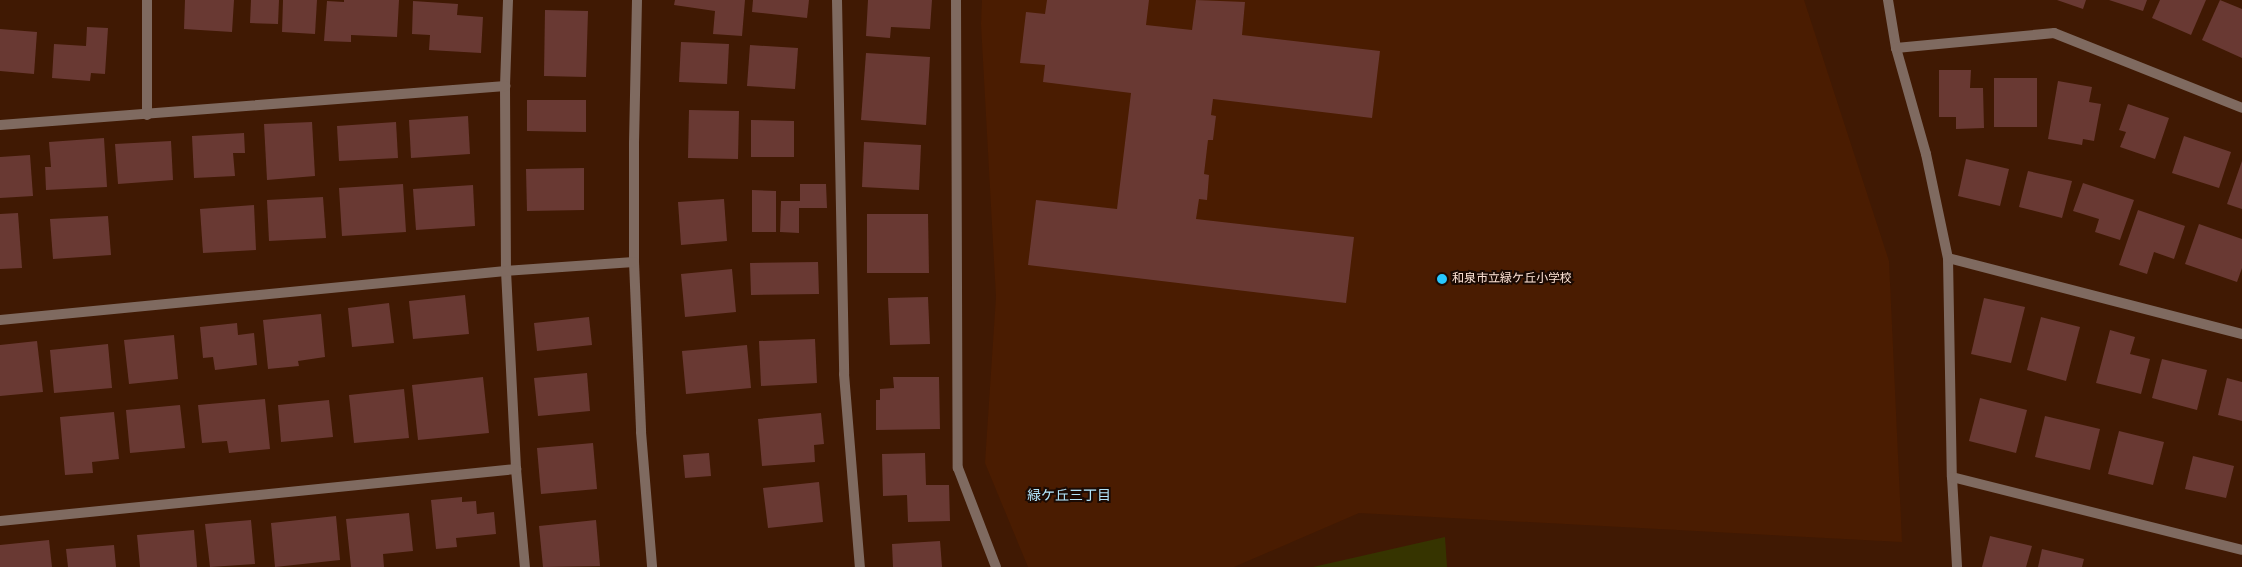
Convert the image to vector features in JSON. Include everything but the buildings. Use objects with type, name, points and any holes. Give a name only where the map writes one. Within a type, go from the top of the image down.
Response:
[{"type":"street","points":[[147,0],[147,115]]},
{"type":"street","points":[[508,0],[505,86],[506,271],[516,469],[525,567]]},
{"type":"street","points":[[637,0],[634,262],[641,432],[652,567]]},
{"type":"street","points":[[837,0],[844,374],[860,567]]},
{"type":"street","points":[[956,0],[958,468],[996,567]]},
{"type":"street","points":[[1888,0],[1896,48],[1926,154],[1948,258],[1952,476],[1957,567]]},
{"type":"street","points":[[1896,48],[2054,33],[2242,108]]},
{"type":"street","points":[[0,125],[505,86]]},
{"type":"street","points":[[1948,258],[2242,334]]},
{"type":"street","points":[[0,320],[506,271],[634,262]]},
{"type":"street","points":[[0,521],[516,469]]},
{"type":"street","points":[[1952,476],[2242,550]]},
{"type":"shaded area","name":"和泉市立緑ケ丘小学校","points":[[982,0],[1804,0],[1889,261],[1902,542],[1359,513],[1234,567],[1028,567],[985,463],[996,297],[981,24]]},
{"type":"shaded area","points":[[1445,537],[1447,567],[1313,567]]},
{"type":"place","name":"和泉市立緑ケ丘小学校","points":[[1442,279]]},
{"type":"district","name":"緑ケ丘三丁目","points":[[1069,495]]}]
